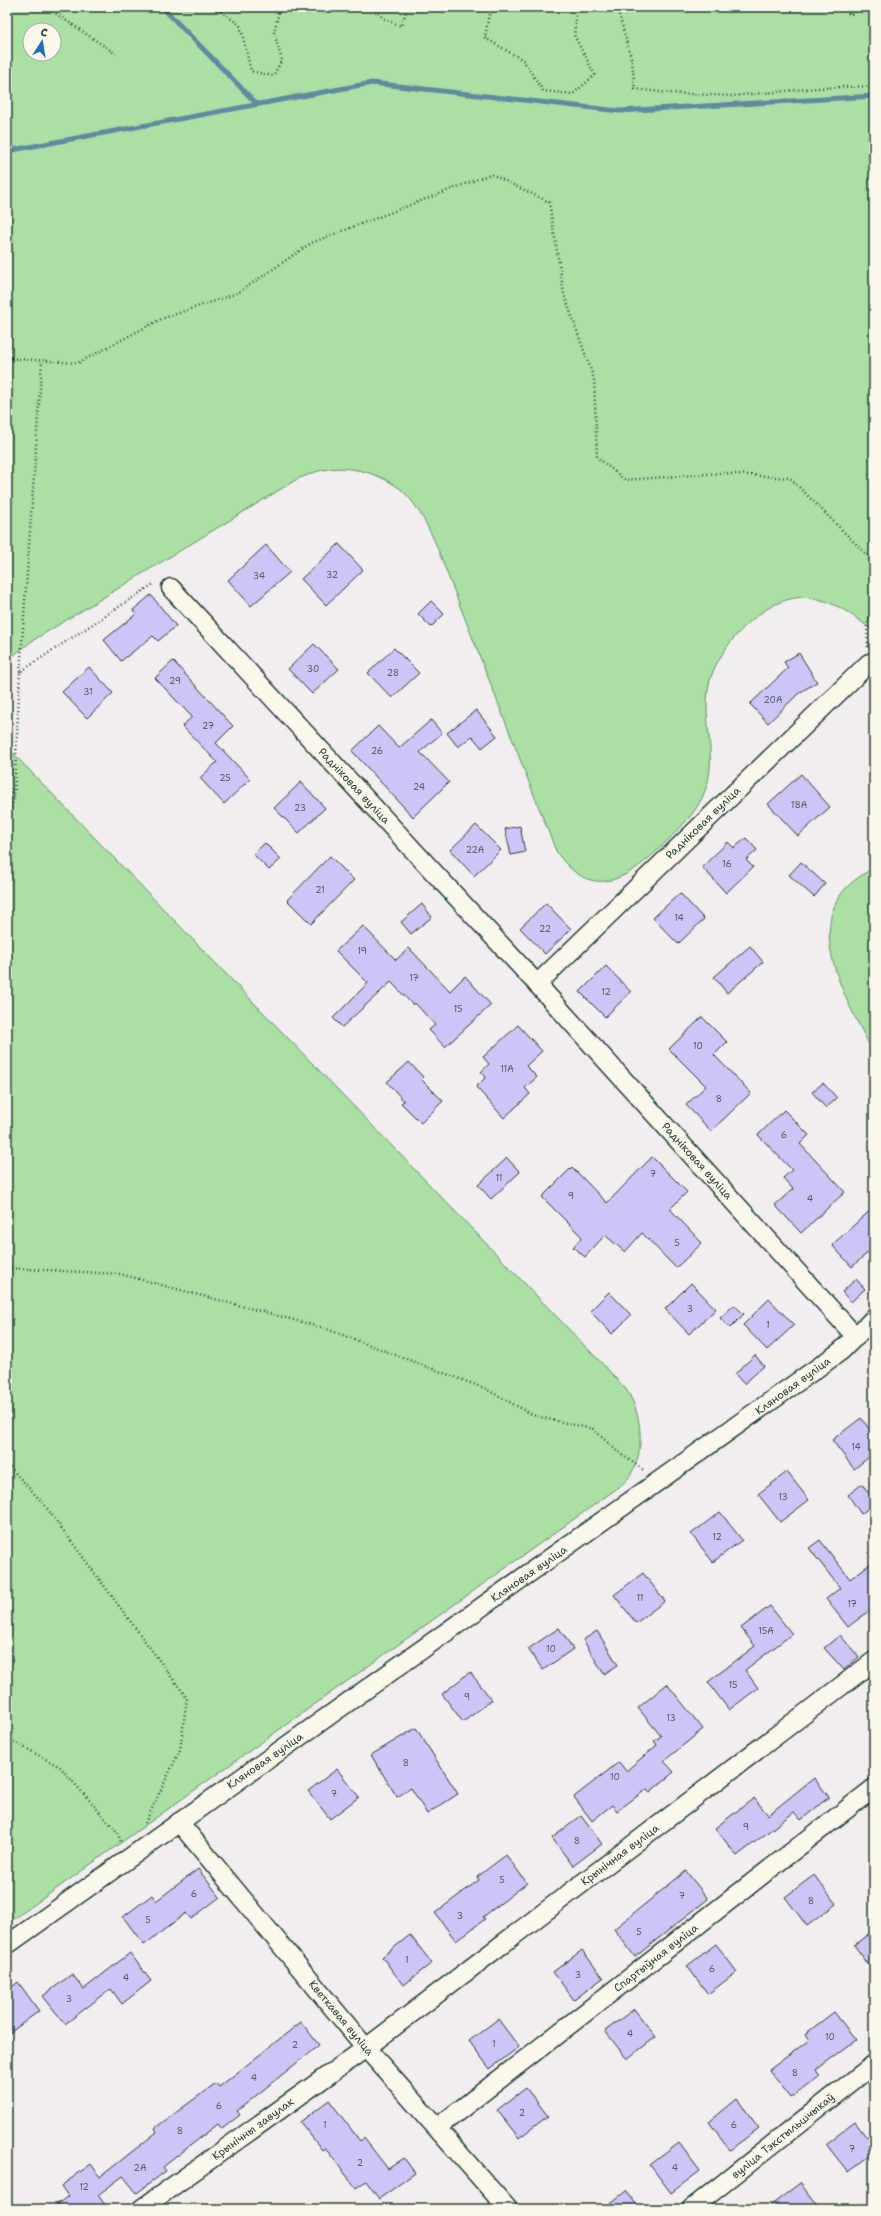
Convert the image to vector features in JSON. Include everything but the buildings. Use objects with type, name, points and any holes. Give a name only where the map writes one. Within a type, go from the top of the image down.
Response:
[{"type":"street","name":"Радніковая вуліца","points":[[171,588],[537,984],[856,1337]]},
{"type":"street","name":"Радніковая вуліца","points":[[537,984],[869,663]]},
{"type":"street","name":"Кляновая вуліца","points":[[7,1945],[660,1482],[835,1356],[874,1318]]},
{"type":"street","name":"Крынічная вуліца","points":[[366,2048],[874,1661]]},
{"type":"street","name":"Спартыўная вуліца","points":[[438,2127],[874,1788]]},
{"type":"street","name":"Кветкавая вуліца","points":[[179,1822],[366,2048],[438,2127],[508,2209]]},
{"type":"street","name":"Крынічны завулак","points":[[141,2209],[366,2048]]},
{"type":"street","name":"вуліца Тэкстыльшчыкаў","points":[[692,2209],[874,2064]]},
{"type":"path","points":[[46,7],[116,54]]},
{"type":"path","points":[[214,7],[240,25],[251,71],[273,76],[282,60],[274,33],[280,7]]},
{"type":"path","points":[[334,7],[340,11],[374,8],[383,18],[401,26],[408,7]]},
{"type":"path","points":[[493,7],[488,19],[485,38],[523,60],[543,91],[573,94],[595,75],[574,35],[577,7]]},
{"type":"path","points":[[617,7],[632,61],[635,89],[669,93],[731,96],[818,88],[874,86]]},
{"type":"path","points":[[843,7],[850,15],[863,7]]},
{"type":"path","points":[[7,358],[78,363],[161,319],[238,293],[311,243],[490,174],[549,202],[564,294],[594,379],[597,457],[625,480],[722,473],[790,478],[870,558],[874,570]]},
{"type":"path","points":[[7,825],[14,798],[20,672],[42,361]]},
{"type":"path","points":[[870,558],[874,557]]},
{"type":"path","points":[[20,672],[160,579],[171,588]]},
{"type":"path","points":[[869,663],[867,626],[874,604]]},
{"type":"path","points":[[7,785],[14,798]]},
{"type":"path","points":[[7,1268],[120,1274],[324,1328],[484,1388],[535,1416],[593,1428],[617,1451],[660,1482]]},
{"type":"path","points":[[7,1464],[43,1503],[187,1698],[180,1750],[143,1826]]},
{"type":"path","points":[[7,1738],[60,1768],[118,1833],[127,1860]]},
{"type":"green space","points":[[7,7],[874,7],[874,631],[837,606],[829,602],[811,598],[795,598],[779,603],[763,611],[749,622],[725,651],[710,680],[707,694],[707,708],[710,764],[709,777],[702,799],[684,824],[654,854],[640,865],[626,874],[612,880],[598,881],[584,878],[570,868],[556,851],[429,529],[418,509],[404,492],[386,480],[366,472],[344,468],[333,468],[299,478],[32,641],[15,654],[7,663]]},
{"type":"green space","points":[[7,747],[623,1386],[627,1391],[637,1413],[640,1444],[635,1465],[630,1476],[619,1487],[7,1924]]},
{"type":"green space","points":[[874,867],[874,1054],[844,994],[836,971],[830,948],[830,926],[835,906],[847,887]]},
{"type":"waterway","points":[[162,7],[257,104]]},
{"type":"waterway","points":[[7,151],[372,83],[619,111],[874,96]]}]
